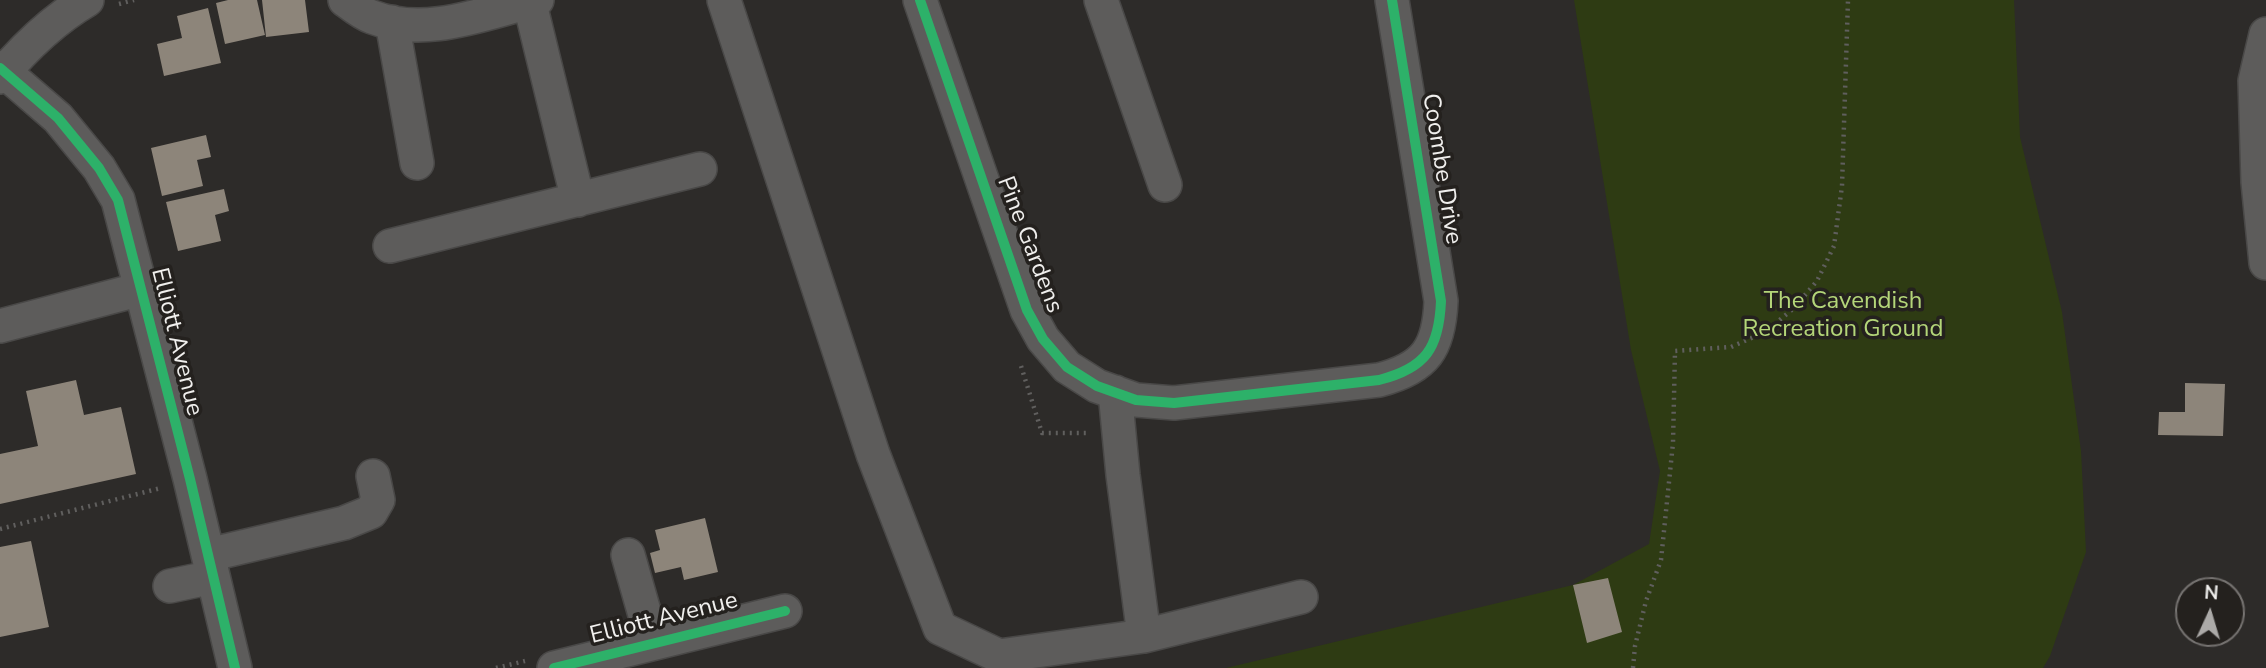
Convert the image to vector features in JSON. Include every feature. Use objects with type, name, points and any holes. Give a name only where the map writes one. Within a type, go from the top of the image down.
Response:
[{"type":"street","points":[[2,73],[66,12],[87,0]]},
{"type":"street","points":[[345,0],[371,17],[422,27],[532,1],[578,200]]},
{"type":"street","name":"Pine Gardens","points":[[920,0],[1027,310],[1043,339],[1067,367],[1097,386],[1136,400],[1174,403],[1379,380],[1403,374],[1419,364],[1434,344]]},
{"type":"street","points":[[1101,0],[1166,185]]},
{"type":"street","name":"Coombe Drive","points":[[1392,0],[1441,301],[1440,324],[1434,344]]},
{"type":"street","points":[[730,2],[873,454],[940,628],[999,656],[1144,636],[1301,597]]},
{"type":"street","points":[[392,22],[417,163]]},
{"type":"street","points":[[2266,34],[2255,81],[2258,182],[2266,263]]},
{"type":"street","name":"Elliott Avenue","points":[[2,73],[58,118],[99,168],[118,200],[235,668]]},
{"type":"street","points":[[390,246],[700,169]]},
{"type":"street","points":[[0,326],[141,289]]},
{"type":"street","points":[[1115,392],[1144,636]]},
{"type":"street","points":[[170,586],[211,566],[371,512],[378,500],[373,476]]},
{"type":"street","points":[[628,555],[653,643]]},
{"type":"street","name":"Elliott Avenue","points":[[554,668],[785,611]]},
{"type":"path","points":[[1633,668],[1635,646],[1646,601],[1661,559],[1673,443],[1675,351],[1731,347],[1765,332],[1794,308],[1817,281],[1834,246],[1842,186],[1848,0]]},
{"type":"path","points":[[1017,355],[1042,433],[1074,435],[1119,430]]},
{"type":"path","points":[[0,528],[162,488]]},
{"type":"green space","name":"The Cavendish Recreation Ground","points":[[1574,0],[2014,0],[2020,137],[2062,312],[2081,451],[2086,552],[2050,656],[2043,668],[1226,668],[1573,585],[1649,544],[1660,471],[1631,350]]},
{"type":"building","points":[[228,0],[257,0],[265,35],[225,44],[216,3]]},
{"type":"building","points":[[262,0],[305,0],[309,32],[266,37]]},
{"type":"building","points":[[208,8],[221,63],[164,76],[157,44],[182,38],[177,16]]},
{"type":"building","points":[[206,135],[211,157],[197,160],[203,186],[162,196],[151,148]]},
{"type":"building","points":[[224,189],[229,211],[215,215],[221,241],[178,251],[166,202]]},
{"type":"building","points":[[76,380],[84,415],[121,407],[136,474],[0,504],[0,454],[38,446],[26,391]]},
{"type":"building","points":[[2185,383],[2225,384],[2223,436],[2158,435],[2159,412],[2185,412]]},
{"type":"building","points":[[705,518],[718,572],[684,580],[681,567],[655,573],[650,553],[660,550],[655,530]]},
{"type":"building","points":[[31,541],[49,627],[0,637],[0,547]]},
{"type":"building","points":[[1608,578],[1622,632],[1587,643],[1573,585]]},
{"type":"cycle path","points":[[920,0],[1027,310],[1043,339],[1067,367],[1097,386],[1136,400],[1174,403],[1379,380],[1419,362],[1433,343],[1441,301],[1392,0]]},
{"type":"cycle path","points":[[0,68],[58,118],[99,168],[118,200],[190,479],[235,668]]},
{"type":"cycle path","points":[[554,668],[785,611]]}]
